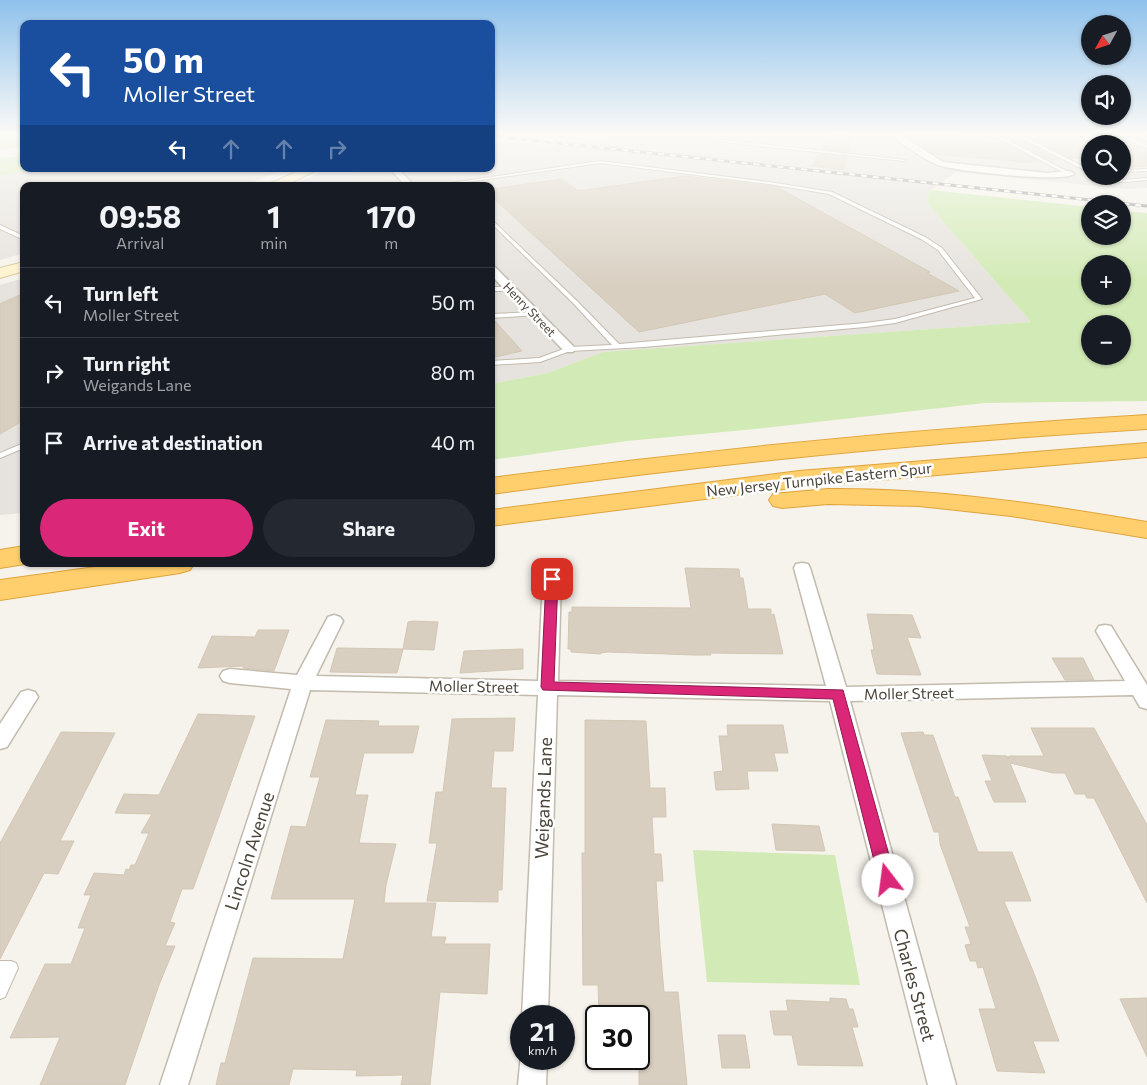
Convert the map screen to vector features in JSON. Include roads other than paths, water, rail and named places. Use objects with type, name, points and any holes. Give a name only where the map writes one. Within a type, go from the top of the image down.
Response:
[{"type":"highway","name":"New Jersey Turnpike Eastern Spur","points":[[495,485],[659,463],[815,446],[981,432],[1147,422]]},
{"type":"highway","name":"New Jersey Turnpike Eastern Spur","points":[[495,517],[799,479],[1147,450]]},
{"type":"highway","points":[[495,522],[714,507],[805,497],[839,496],[922,499],[975,504],[1147,530]]},
{"type":"highway","points":[[0,545],[20,544]]},
{"type":"highway","points":[[0,559],[20,556]]},
{"type":"highway","points":[[0,590],[159,567]]},
{"type":"main road","points":[[0,273],[20,267]]},
{"type":"street","name":"Henry Street","points":[[495,273],[569,349]]},
{"type":"street","name":"Charles Street","points":[[802,568],[838,694],[942,1085]]},
{"type":"street","name":"Weigands Lane","points":[[534,1005],[552,579]]},
{"type":"street","name":"Lincoln Avenue","points":[[174,1085],[303,683],[334,621]]},
{"type":"street","points":[[1105,631],[1143,695]]},
{"type":"street","name":"Moller Street","points":[[230,676],[303,683],[838,694],[1143,695]]},
{"type":"street","points":[[0,742],[28,698]]},
{"type":"street","points":[[532,1085],[533,1070]]},
{"type":"lane","points":[[495,364],[540,360],[569,349],[895,320],[978,299],[940,249],[923,238],[830,193],[773,184]]},
{"type":"lane","points":[[495,224],[617,346]]},
{"type":"lane","points":[[0,227],[20,236]]},
{"type":"lane","points":[[495,289],[511,289]]},
{"type":"lane","points":[[495,316],[535,314]]},
{"type":"lane","points":[[0,456],[20,447]]},
{"type":"lane","points":[[0,968],[11,968],[0,992]]},
{"type":"railway","points":[[937,184],[1147,206]]}]
